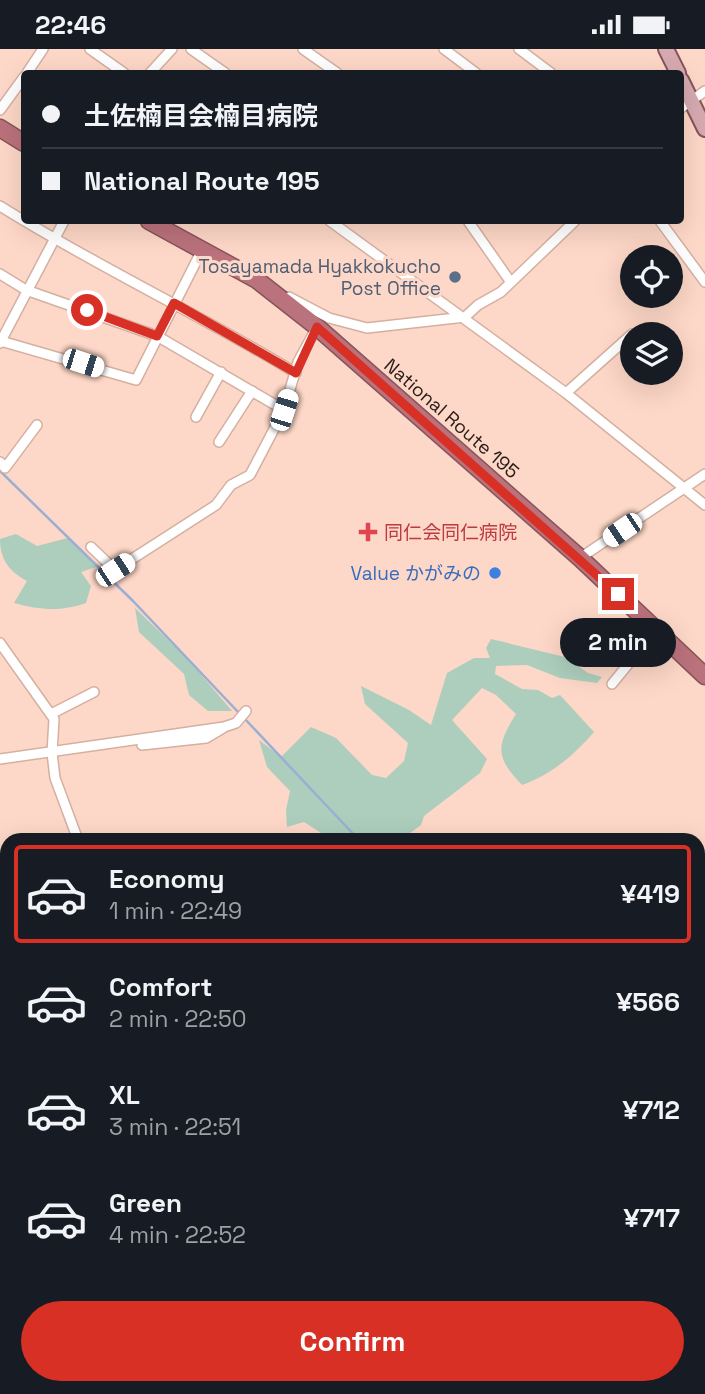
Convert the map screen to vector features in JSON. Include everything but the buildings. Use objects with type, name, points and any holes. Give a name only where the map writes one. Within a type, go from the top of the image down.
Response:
[{"type":"highway","points":[[0,128],[21,141]]},
{"type":"highway","name":"National Route 195","points":[[154,224],[257,280],[317,327],[580,558],[705,676]]},
{"type":"main road","points":[[666,49],[676,70]]},
{"type":"main road","points":[[686,104],[705,129]]},
{"type":"street","points":[[29,70],[43,49]]},
{"type":"street","points":[[90,49],[120,70]]},
{"type":"street","points":[[153,70],[172,49]]},
{"type":"street","points":[[191,49],[221,70]]},
{"type":"street","points":[[303,49],[331,70]]},
{"type":"street","points":[[444,49],[472,70]]},
{"type":"street","points":[[519,49],[544,70]]},
{"type":"street","points":[[0,110],[21,82]]},
{"type":"street","points":[[686,104],[705,91]]},
{"type":"street","points":[[0,206],[21,219]]},
{"type":"street","points":[[29,224],[296,373]]},
{"type":"street","points":[[62,224],[1,342],[136,380],[202,250]]},
{"type":"street","points":[[334,224],[566,393],[705,505]]},
{"type":"street","points":[[470,224],[510,281]]},
{"type":"street","points":[[257,280],[329,318],[366,328],[465,317],[478,305],[502,292],[510,281],[572,224]]},
{"type":"street","points":[[662,224],[705,282]]},
{"type":"street","points":[[0,274],[26,290],[157,336],[284,410]]},
{"type":"street","points":[[91,547],[115,570],[216,505],[231,485],[250,475],[284,410],[296,373],[317,327]]},
{"type":"street","points":[[566,393],[620,345]]},
{"type":"street","points":[[196,417],[221,372]]},
{"type":"street","points":[[219,442],[252,391]]},
{"type":"street","points":[[0,462],[5,468],[37,425]]},
{"type":"street","points":[[580,558],[705,474]]},
{"type":"street","points":[[612,684],[656,630]]},
{"type":"street","points":[[0,643],[54,719],[51,753],[55,778],[75,833]]},
{"type":"street","points":[[51,714],[94,692]]},
{"type":"street","points":[[0,759],[224,727],[236,723],[246,711]]},
{"type":"green space","points":[[16,534],[37,546],[68,538],[99,566],[81,572],[91,586],[86,603],[50,609],[14,603],[27,581],[7,565],[0,539]]},
{"type":"green space","points":[[135,608],[186,657],[232,711],[208,711],[189,695],[184,674],[139,632]]},
{"type":"green space","points":[[491,639],[565,657],[588,673],[602,677],[597,683],[560,678],[527,665],[496,666],[495,674],[522,689],[538,690],[552,698],[560,695],[594,732],[552,770],[522,785],[507,767],[501,751],[505,735],[516,714],[496,695],[482,688],[452,720],[487,759],[480,773],[424,816],[421,825],[410,833],[321,833],[304,822],[287,827],[286,810],[290,791],[267,767],[259,740],[281,757],[311,727],[336,738],[372,775],[386,778],[404,761],[408,743],[365,704],[361,686],[409,710],[431,725],[447,673],[474,658],[490,658],[486,648]]},
{"type":"waterway","points":[[0,471],[133,601],[239,713]]},
{"type":"waterway","points":[[244,718],[352,833]]},
{"type":"place","name":"Tosayamada Hyakkokucho Post Office","points":[[455,277]]},
{"type":"place","name":"同仁会同仁病院","points":[[368,532]]},
{"type":"place","name":"Value かがみの","points":[[495,573]]},
{"type":"route","points":[[87,310],[157,336],[174,303],[296,373],[298,362],[317,327],[618,594]]}]
